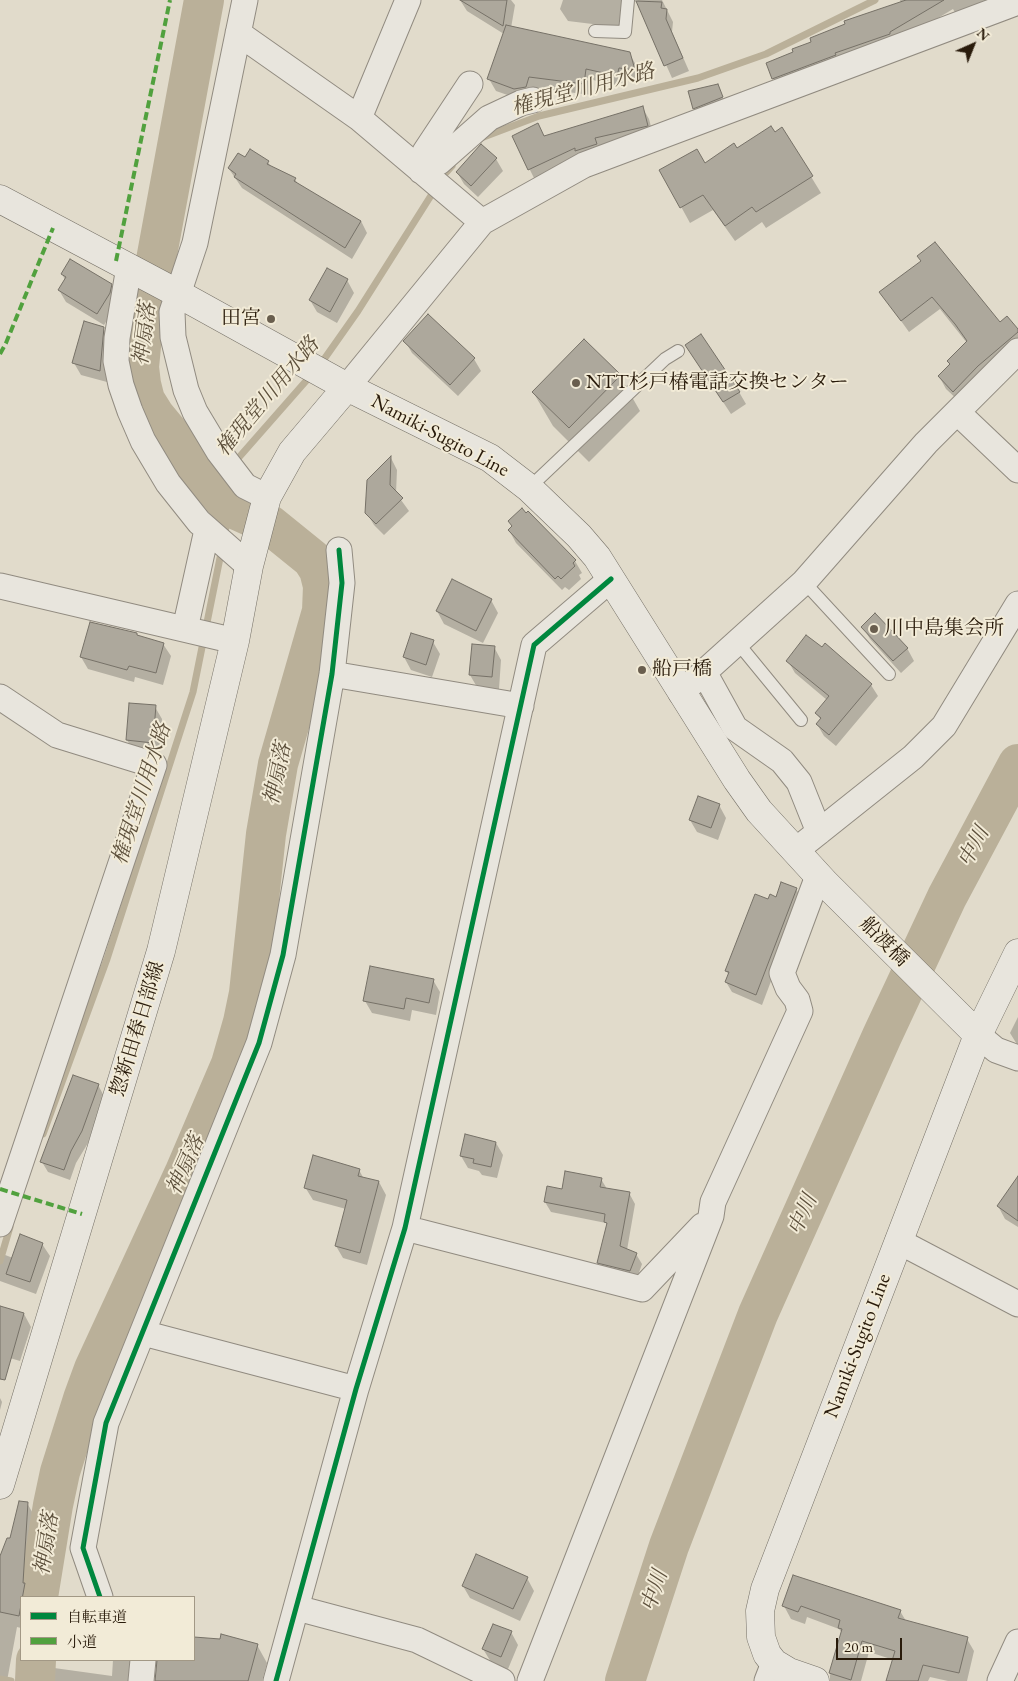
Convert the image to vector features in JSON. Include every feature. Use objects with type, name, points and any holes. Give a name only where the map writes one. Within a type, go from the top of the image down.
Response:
[{"type":"main road","points":[[0,199],[129,267]]},
{"type":"main road","name":"Namiki-Sugito Line","points":[[129,267],[347,387],[490,458],[529,488],[579,536],[612,579],[736,780],[759,811],[794,851],[822,879]]},
{"type":"main road","points":[[267,497],[292,452],[347,387]]},
{"type":"main road","name":"惣新田春日部線","points":[[0,1485],[161,951],[235,641],[249,566],[267,497]]},
{"type":"main road","name":"船渡橋","points":[[822,879],[978,1034]]},
{"type":"main road","points":[[978,1034],[1018,953]]},
{"type":"main road","name":"Namiki-Sugito Line","points":[[815,1681],[789,1672],[770,1672],[762,1637],[760,1611],[765,1589],[978,1034]]},
{"type":"street","points":[[244,0],[195,242],[172,312],[173,337],[186,390],[219,452],[245,486],[267,497]]},
{"type":"street","points":[[358,118],[408,0]]},
{"type":"street","points":[[347,387],[482,222],[584,165],[1018,2]]},
{"type":"street","points":[[238,33],[358,118],[482,222]]},
{"type":"street","points":[[421,171],[425,152],[470,84]]},
{"type":"street","points":[[421,171],[438,162],[489,118],[521,103],[533,100]]},
{"type":"street","points":[[129,267],[116,338],[116,361],[121,385],[143,440],[168,483],[207,530],[249,566]]},
{"type":"street","points":[[681,693],[804,582],[926,443],[1018,351]]},
{"type":"street","points":[[957,412],[1018,470]]},
{"type":"street","points":[[185,630],[207,530]]},
{"type":"street","points":[[100,1596],[83,1548],[106,1423],[259,1043],[283,955],[332,674],[342,583],[339,550]]},
{"type":"street","points":[[276,1681],[356,1389],[404,1228],[534,645],[612,579]]},
{"type":"street","points":[[0,586],[235,641]]},
{"type":"street","points":[[794,851],[913,757],[944,726],[1018,604]]},
{"type":"street","points":[[704,672],[735,728],[782,760],[799,782],[819,832]]},
{"type":"street","points":[[332,674],[521,706]]},
{"type":"street","points":[[0,697],[57,735],[154,765],[0,1224]]},
{"type":"street","points":[[530,1681],[711,1216],[713,1202],[800,1011],[797,1000],[788,988],[782,973],[822,879]]},
{"type":"street","points":[[978,1034],[996,1050],[1018,1058]]},
{"type":"street","points":[[404,1228],[642,1289],[711,1216]]},
{"type":"street","points":[[898,1241],[1018,1304]]},
{"type":"street","points":[[143,1333],[356,1389]]},
{"type":"street","points":[[297,1608],[417,1640],[503,1681],[553,1620]]},
{"type":"street","points":[[1000,1681],[1018,1642]]},
{"type":"street","points":[[141,1681],[143,1661]]},
{"type":"lane","points":[[595,31],[625,32],[628,0]]},
{"type":"lane","points":[[529,488],[665,359],[678,351]]},
{"type":"lane","points":[[804,582],[888,674]]},
{"type":"lane","points":[[737,642],[801,720]]},
{"type":"building","points":[[460,0],[507,0],[503,26]]},
{"type":"building","points":[[906,0],[944,0],[890,32],[890,34],[835,53],[836,55],[772,79],[766,63],[793,52],[792,49],[811,42],[810,38],[845,24],[844,21]]},
{"type":"building","points":[[636,1],[662,2],[661,8],[667,9],[666,19],[683,58],[664,66]]},
{"type":"building","points":[[506,25],[630,52],[635,70],[619,68],[617,76],[586,69],[584,84],[529,77],[526,87],[514,89],[487,79]]},
{"type":"building","points":[[718,84],[723,97],[693,109],[688,91]]},
{"type":"building","points":[[643,106],[648,126],[595,138],[597,144],[575,151],[575,148],[528,170],[512,136],[538,123],[544,136]]},
{"type":"building","points":[[771,126],[775,132],[782,127],[813,176],[756,212],[752,207],[725,226],[703,195],[680,208],[659,170],[697,149],[705,163],[734,143],[737,148]]},
{"type":"building","points":[[481,144],[497,158],[471,186],[456,172]]},
{"type":"building","points":[[250,149],[269,161],[267,164],[296,178],[294,181],[361,221],[345,248],[234,177],[236,174],[228,168],[238,153],[245,157]]},
{"type":"building","points":[[935,242],[1000,322],[1007,316],[1018,329],[1018,332],[978,366],[953,392],[938,376],[950,364],[947,361],[967,341],[955,324],[932,297],[901,321],[879,292],[921,261],[917,256]]},
{"type":"building","points":[[70,259],[112,284],[110,293],[97,314],[58,290],[66,277],[61,274]]},
{"type":"building","points":[[327,268],[348,279],[330,312],[309,300]]},
{"type":"building","points":[[428,314],[475,358],[450,385],[403,341]]},
{"type":"building","points":[[84,321],[104,327],[100,371],[72,363]]},
{"type":"building","points":[[701,334],[740,392],[723,402],[685,345]]},
{"type":"building","name":"NTT杉戸椿電話交換センター","points":[[584,339],[621,375],[569,428],[532,392]]},
{"type":"building","points":[[391,456],[390,485],[403,498],[376,524],[365,513],[367,480]]},
{"type":"building","points":[[522,508],[526,513],[528,511],[576,560],[573,563],[575,566],[561,579],[558,576],[555,579],[508,530],[512,526],[508,521]]},
{"type":"building","points":[[452,579],[492,599],[476,631],[436,611]]},
{"type":"building","points":[[875,613],[908,648],[893,661],[861,627]]},
{"type":"building","points":[[90,622],[137,633],[137,635],[164,643],[156,673],[129,666],[127,670],[80,657]]},
{"type":"building","points":[[411,633],[434,640],[426,665],[403,657]]},
{"type":"building","points":[[806,635],[822,647],[825,643],[872,684],[829,735],[816,724],[821,718],[815,713],[829,696],[786,661]]},
{"type":"building","points":[[472,644],[495,646],[492,677],[469,675]]},
{"type":"building","points":[[129,703],[156,705],[153,743],[126,740]]},
{"type":"building","points":[[698,796],[720,804],[711,828],[689,820]]},
{"type":"building","points":[[781,882],[797,888],[756,995],[725,982],[729,972],[725,971],[755,894],[768,899],[770,894],[776,897]]},
{"type":"building","points":[[370,966],[434,979],[429,1003],[406,998],[404,1009],[363,1001]]},
{"type":"building","points":[[73,1075],[99,1084],[82,1131],[71,1151],[64,1170],[40,1162]]},
{"type":"building","points":[[465,1134],[496,1142],[491,1167],[473,1163],[474,1159],[460,1156]]},
{"type":"building","points":[[313,1155],[360,1169],[358,1176],[379,1181],[360,1253],[335,1246],[347,1200],[304,1188]]},
{"type":"building","points":[[565,1171],[602,1178],[600,1187],[630,1192],[620,1246],[637,1253],[630,1271],[597,1263],[607,1223],[604,1222],[605,1214],[544,1202],[547,1186],[562,1189]]},
{"type":"building","points":[[1018,1176],[1018,1221],[997,1206]]},
{"type":"building","points":[[20,1234],[43,1243],[30,1282],[6,1274]]},
{"type":"building","points":[[0,1306],[24,1313],[5,1380],[0,1379]]},
{"type":"building","points":[[19,1501],[28,1502],[23,1583],[25,1583],[23,1596],[20,1596],[19,1616],[0,1612],[0,1556],[7,1538],[10,1538]]},
{"type":"building","points":[[476,1554],[528,1577],[513,1609],[462,1586]]},
{"type":"building","points":[[793,1575],[901,1610],[898,1618],[968,1637],[959,1673],[923,1665],[918,1681],[886,1681],[895,1651],[862,1641],[851,1680],[829,1673],[842,1629],[838,1628],[840,1620],[801,1606],[798,1612],[782,1606]]},
{"type":"building","points":[[493,1624],[512,1631],[501,1657],[482,1649]]},
{"type":"building","points":[[221,1634],[258,1644],[248,1681],[155,1681],[157,1661],[195,1661],[195,1637],[220,1639]]},
{"type":"waterway","name":"神扇落","points":[[38,1596],[60,1472],[83,1399],[94,1369],[184,1174],[231,1064],[249,993],[266,834],[278,764],[322,611],[323,586],[319,570],[312,559],[270,525],[230,507],[155,416],[145,400],[141,384],[139,367],[142,336],[204,0]]},
{"type":"waterway","name":"権現堂川用水路","points":[[481,138],[539,116],[698,78],[766,54],[875,0]]},
{"type":"waterway","name":"権現堂川用水路","points":[[320,365],[358,311],[444,175],[452,166]]},
{"type":"waterway","name":"権現堂川用水路","points":[[234,463],[313,373]]},
{"type":"waterway","name":"権現堂川用水路","points":[[224,537],[230,507],[229,479]]},
{"type":"waterway","name":"権現堂川用水路","points":[[43,1134],[107,959],[193,692],[222,548]]},
{"type":"waterway","name":"中川","points":[[625,1681],[669,1546],[758,1314],[882,1036],[947,897],[1018,764]]},
{"type":"waterway","name":"権現堂川用水路","points":[[0,1261],[10,1227]]},
{"type":"waterway","name":"神扇落","points":[[35,1681],[36,1661]]},
{"type":"waterway","points":[[0,1679],[11,1681]]},
{"type":"marked path","points":[[116,261],[170,0]]},
{"type":"marked path","points":[[0,354],[53,228]]},
{"type":"marked path","points":[[0,1189],[82,1214]]},
{"type":"cycle path","points":[[100,1596],[83,1548],[106,1423],[259,1043],[283,955],[332,674],[342,583],[339,550]]},
{"type":"cycle path","points":[[276,1681],[356,1389],[405,1228],[534,645],[611,579]]},
{"type":"place","name":"田宮","points":[[271,319]]},
{"type":"place","name":"NTT杉戸椿電話交換センター","points":[[576,383]]},
{"type":"place","name":"川中島集会所","points":[[874,629]]},
{"type":"place","name":"船戸橋","points":[[642,670]]}]
